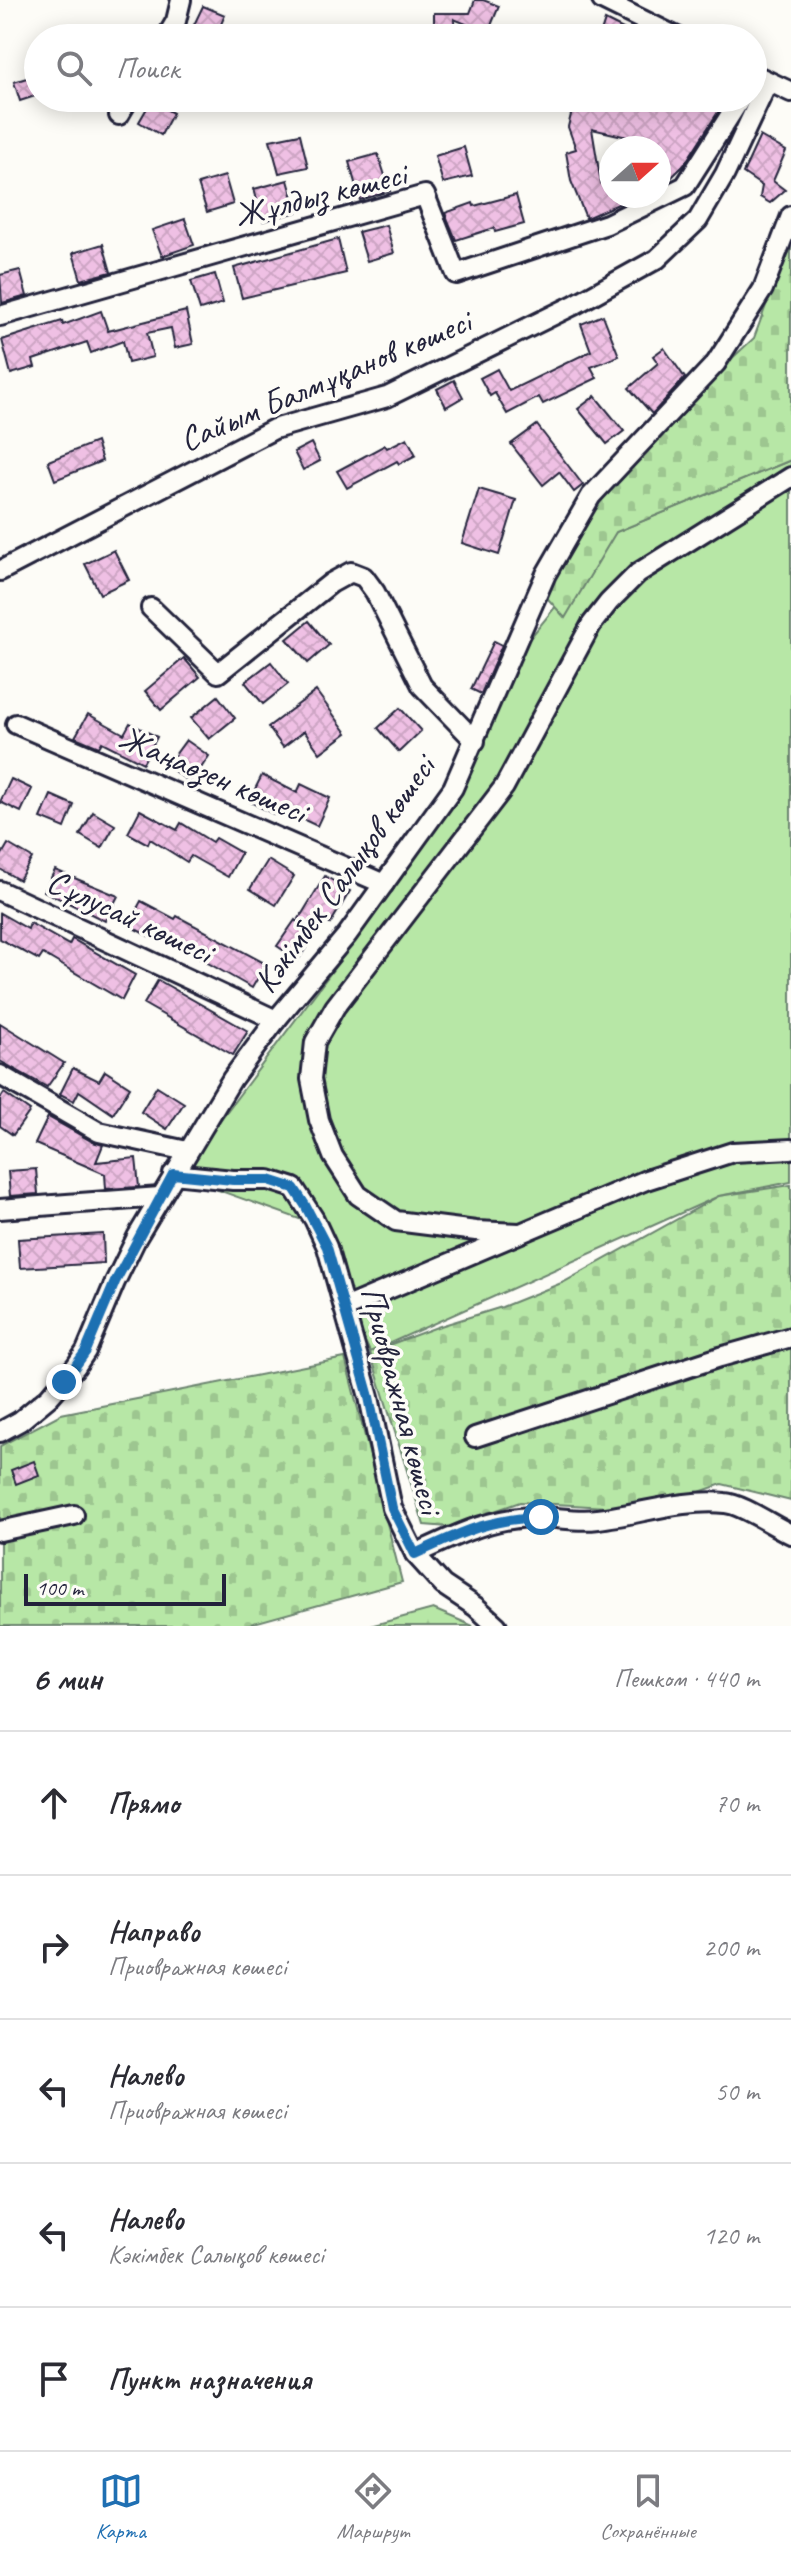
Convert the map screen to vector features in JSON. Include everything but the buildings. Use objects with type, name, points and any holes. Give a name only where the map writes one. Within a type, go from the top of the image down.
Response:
[{"type":"street","points":[[174,24],[181,0]]},
{"type":"street","points":[[602,0],[651,24]]},
{"type":"street","points":[[767,82],[791,92]]},
{"type":"street","name":"Жұлдыз көшесі","points":[[0,316],[425,195],[456,274],[607,224],[685,186],[732,112]]},
{"type":"street","name":"Сайым Балмұқанов көшесі","points":[[0,571],[274,429],[387,397],[574,305],[657,259],[698,220],[725,174],[746,112]]},
{"type":"street","name":"Кәкімбек Салықов көшесі","points":[[0,1432],[49,1397],[86,1351],[115,1282],[160,1197],[232,1079],[276,1020],[347,935],[453,788],[546,574],[591,496],[716,363],[763,289],[791,216]]},
{"type":"street","points":[[519,1233],[396,1221],[358,1195],[333,1156],[319,1120],[311,1079],[315,1042],[335,1007],[504,787],[591,625],[609,602],[638,573],[791,477]]},
{"type":"street","points":[[151,608],[218,673],[331,583],[351,572],[364,577],[375,592],[422,686],[475,741]]},
{"type":"street","name":"Жаңаөзен көшесі","points":[[16,724],[384,884]]},
{"type":"street","name":"Сұлусай көшесі","points":[[0,891],[276,1020]]},
{"type":"street","points":[[0,1075],[99,1132],[187,1151]]},
{"type":"street","points":[[344,1308],[646,1180],[733,1152],[791,1149]]},
{"type":"street","name":"Приовражная көшесі","points":[[173,1174],[269,1180],[294,1188],[327,1247],[369,1397],[392,1508],[415,1554],[443,1585],[476,1607],[497,1626]]},
{"type":"street","points":[[0,1209],[160,1197]]},
{"type":"street","points":[[475,1437],[564,1406],[791,1337]]},
{"type":"street","points":[[415,1554],[467,1529],[497,1520],[541,1517],[587,1520],[668,1504],[737,1505],[791,1534]]},
{"type":"street","points":[[0,1531],[74,1515]]},
{"type":"green space","points":[[791,238],[791,460],[616,532],[565,618],[540,590],[640,444],[754,338]]},
{"type":"green space","points":[[791,460],[791,1182],[719,1196],[370,1352],[308,1222],[173,1174],[187,1151],[215,1127],[401,879],[504,670],[616,532]]},
{"type":"green space","points":[[791,1185],[791,1501],[722,1484],[665,1504],[624,1508],[520,1502],[449,1527],[424,1525],[370,1352],[502,1307],[564,1282],[719,1196]]},
{"type":"green space","points":[[345,1358],[402,1582],[243,1626],[0,1626],[0,1446],[61,1414]]},
{"type":"green space","points":[[433,1609],[473,1626],[370,1626]]},
{"type":"route","points":[[64,1382],[86,1351],[137,1237],[173,1174],[269,1180],[294,1188],[327,1247],[369,1397],[392,1508],[415,1554],[481,1524],[541,1517]]}]
